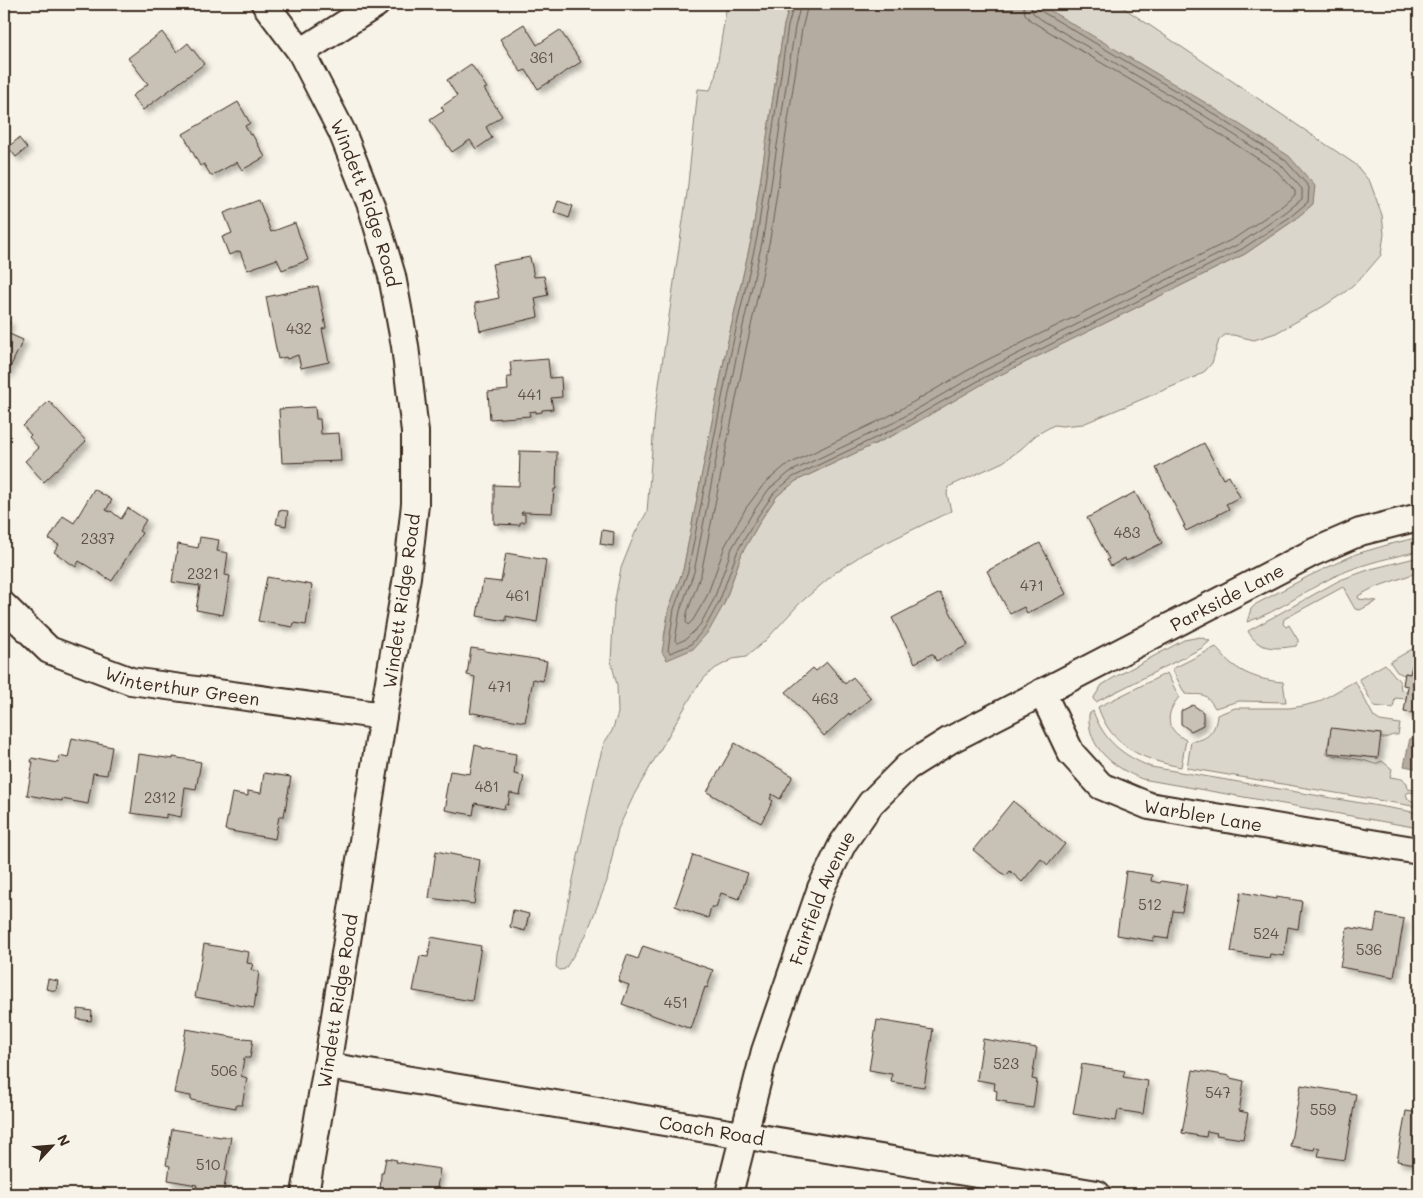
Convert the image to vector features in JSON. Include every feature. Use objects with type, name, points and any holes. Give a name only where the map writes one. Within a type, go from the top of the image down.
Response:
[{"type":"street","name":"Windett Ridge Road","points":[[265,4],[301,52],[342,132],[372,208],[392,276],[405,346],[415,432],[415,504],[407,577],[305,1194]]},
{"type":"street","points":[[301,52],[376,4]]},
{"type":"street","name":"Parkside Lane","points":[[1042,692],[1314,552],[1360,532],[1419,517]]},
{"type":"street","name":"Winterthur Green","points":[[4,606],[49,650],[131,681],[383,716]]},
{"type":"street","name":"Warbler Lane","points":[[1042,692],[1071,753],[1101,786],[1149,806],[1419,851]]},
{"type":"street","name":"Fairfield Avenue","points":[[729,1194],[765,1051],[821,888],[843,843],[871,803],[907,767],[950,740],[1042,692]]},
{"type":"street","name":"Coach Road","points":[[327,1066],[1097,1194]]},
{"type":"shaded area","points":[[727,4],[790,4],[784,25],[752,236],[727,345],[683,570],[669,608],[664,637],[724,604],[742,553],[762,518],[777,496],[796,481],[898,433],[987,381],[1245,254],[1293,221],[1313,204],[1039,4],[1118,4],[1355,164],[1370,182],[1382,215],[1384,234],[1381,255],[1363,276],[1345,292],[1276,333],[1254,340],[1225,335],[1219,340],[1212,363],[1205,371],[1195,377],[1083,424],[1054,425],[1036,435],[1003,462],[948,487],[947,494],[951,511],[863,554],[836,572],[799,604],[766,640],[746,657],[733,659],[706,676],[695,690],[635,793],[618,829],[607,881],[586,935],[565,969],[560,970],[556,967],[557,955],[596,772],[604,743],[612,731],[618,713],[617,685],[611,661],[614,605],[621,568],[635,533],[647,512],[655,412],[687,193],[698,89],[710,90],[715,79]]},
{"type":"shaded area","points":[[1419,537],[1419,551],[1370,563],[1342,573],[1272,612],[1247,622],[1251,609],[1256,604],[1309,576],[1356,554]]},
{"type":"shaded area","points":[[1419,557],[1419,572],[1373,588],[1358,596],[1359,599],[1377,601],[1360,610],[1355,609],[1346,593],[1346,589],[1343,587],[1284,619],[1283,624],[1286,627],[1289,625],[1298,640],[1296,646],[1268,647],[1252,638],[1248,631],[1340,580],[1371,569]]},
{"type":"shaded area","points":[[1200,637],[1210,641],[1202,648],[1096,702],[1093,699],[1102,685],[1115,677],[1184,640]]},
{"type":"shaded area","points":[[1419,645],[1419,662],[1413,662],[1410,674],[1405,673],[1404,675],[1397,672],[1390,662]]},
{"type":"shaded area","points":[[1216,647],[1237,668],[1263,679],[1283,682],[1286,702],[1239,701],[1215,708],[1205,696],[1185,694],[1172,669]]},
{"type":"shaded area","points":[[1385,664],[1400,682],[1401,690],[1407,691],[1406,699],[1395,698],[1393,708],[1374,706],[1359,679]]},
{"type":"shaded area","points":[[1167,673],[1179,697],[1171,709],[1169,721],[1174,731],[1186,740],[1181,767],[1141,755],[1120,742],[1104,721],[1098,707]]},
{"type":"shaded area","points":[[1355,681],[1374,717],[1380,721],[1400,724],[1398,735],[1383,738],[1381,738],[1381,734],[1330,736],[1326,754],[1363,760],[1375,764],[1382,761],[1392,769],[1390,777],[1402,779],[1407,783],[1408,789],[1419,791],[1419,794],[1409,792],[1406,794],[1408,799],[1419,804],[1419,807],[1187,768],[1191,741],[1202,739],[1210,734],[1215,725],[1217,715],[1235,708],[1290,708],[1303,706],[1318,702]]},
{"type":"shaded area","points":[[1093,711],[1097,722],[1115,746],[1151,767],[1419,813],[1419,828],[1142,779],[1121,769],[1104,755],[1097,746],[1092,737],[1090,726],[1089,714]]},
{"type":"water","points":[[790,4],[1039,4],[1206,103],[1289,156],[1315,186],[1313,204],[1293,221],[1245,254],[988,381],[898,433],[796,481],[777,496],[762,518],[742,553],[724,604],[709,631],[693,649],[667,660],[662,652],[669,608],[683,570],[727,345],[752,236],[784,25]]},
{"type":"water","points":[[1410,738],[1419,739],[1419,769],[1404,766]]},
{"type":"building","points":[[524,24],[537,45],[560,30],[581,62],[538,89],[526,70],[521,72],[500,39]]},
{"type":"building","points":[[162,32],[177,52],[188,43],[204,64],[143,110],[132,96],[148,84],[128,58]]},
{"type":"building","points":[[471,64],[487,88],[484,89],[502,116],[486,127],[492,138],[476,149],[470,140],[452,152],[430,120],[444,111],[441,107],[457,96],[447,80]]},
{"type":"building","points":[[238,102],[250,123],[245,126],[250,135],[252,134],[265,157],[242,170],[237,162],[211,176],[204,164],[200,166],[183,134]]},
{"type":"building","points":[[19,138],[27,148],[16,157],[8,147]]},
{"type":"building","points":[[259,200],[271,232],[295,223],[308,260],[282,270],[277,259],[247,270],[240,251],[229,255],[222,237],[232,233],[224,213]]},
{"type":"building","points":[[558,201],[573,206],[569,218],[554,212]]},
{"type":"building","points":[[530,257],[534,277],[544,276],[548,295],[535,298],[538,317],[480,331],[475,303],[499,298],[492,264]]},
{"type":"building","points":[[318,286],[326,328],[322,329],[329,362],[301,368],[298,355],[287,359],[286,357],[278,359],[266,297]]},
{"type":"building","points":[[4,319],[10,322],[5,332],[23,340],[7,374],[4,372]]},
{"type":"building","points":[[548,359],[550,378],[561,377],[562,397],[551,398],[553,409],[542,410],[542,412],[536,413],[536,411],[529,412],[530,416],[490,419],[488,392],[508,390],[507,377],[512,377],[510,362]]},
{"type":"building","points":[[49,401],[86,441],[44,482],[25,461],[39,448],[29,437],[31,435],[23,426]]},
{"type":"building","points":[[315,407],[316,419],[320,419],[321,434],[339,433],[341,461],[282,463],[279,409]]},
{"type":"building","points":[[1204,443],[1223,479],[1229,476],[1240,497],[1226,504],[1229,509],[1186,531],[1156,468]]},
{"type":"building","points":[[520,451],[557,452],[556,489],[554,489],[552,513],[522,512],[521,514],[525,514],[525,522],[520,522],[520,525],[494,524],[494,485],[519,486]]},
{"type":"building","points":[[94,489],[112,500],[106,510],[111,511],[121,519],[128,508],[146,520],[139,531],[142,533],[112,581],[79,561],[76,567],[54,552],[59,545],[49,539],[63,516],[74,523]]},
{"type":"building","points":[[1135,492],[1162,543],[1126,561],[1125,558],[1111,566],[1087,518]]},
{"type":"building","points":[[279,510],[288,511],[286,526],[276,524]]},
{"type":"building","points":[[602,530],[614,532],[613,546],[600,544]]},
{"type":"building","points":[[200,537],[219,540],[217,551],[228,553],[225,575],[230,576],[223,615],[196,610],[200,586],[172,582],[178,544],[198,548]]},
{"type":"building","points":[[1040,543],[1066,594],[1027,613],[1024,607],[1010,614],[987,571]]},
{"type":"building","points":[[506,553],[546,560],[537,622],[506,616],[506,621],[477,616],[483,580],[501,582]]},
{"type":"building","points":[[267,577],[312,585],[306,625],[294,623],[293,627],[258,621]]},
{"type":"building","points":[[940,593],[968,645],[936,661],[933,654],[931,654],[915,663],[892,618]]},
{"type":"building","points":[[471,648],[547,661],[543,681],[533,679],[525,722],[470,714],[475,677],[467,675]]},
{"type":"building","points":[[827,662],[845,684],[853,677],[871,698],[850,715],[849,713],[824,736],[786,692],[813,668],[816,671]]},
{"type":"building","points":[[1413,662],[1419,662],[1419,714],[1404,712],[1408,686],[1403,685],[1405,673],[1410,674]]},
{"type":"building","points":[[1193,705],[1203,712],[1203,725],[1191,731],[1181,724],[1181,711]]},
{"type":"building","points":[[1331,728],[1381,734],[1378,758],[1328,753]]},
{"type":"building","points":[[72,738],[112,747],[107,775],[93,773],[88,804],[27,795],[33,762],[31,762],[32,758],[58,763],[59,756],[68,758]]},
{"type":"building","points":[[735,743],[793,776],[780,799],[772,794],[770,799],[773,801],[761,823],[707,792]]},
{"type":"building","points":[[475,745],[516,754],[514,774],[524,776],[520,795],[510,793],[508,805],[505,804],[504,809],[475,803],[473,815],[445,810],[447,799],[445,798],[450,771],[470,774]]},
{"type":"building","points":[[139,754],[201,762],[196,789],[185,787],[181,817],[166,814],[166,818],[131,813]]},
{"type":"building","points":[[264,773],[291,777],[284,816],[279,816],[275,839],[225,830],[232,793],[248,796],[248,791],[261,793]]},
{"type":"building","points":[[1013,801],[1065,844],[1048,865],[1041,859],[1022,882],[1010,871],[1006,876],[973,850]]},
{"type":"building","points":[[436,851],[480,860],[474,904],[429,898]]},
{"type":"building","points":[[693,855],[748,873],[739,899],[721,893],[716,907],[711,907],[708,918],[675,906]]},
{"type":"building","points":[[1126,871],[1152,875],[1151,881],[1187,885],[1182,912],[1173,911],[1168,939],[1154,937],[1153,941],[1117,935]]},
{"type":"building","points":[[1241,892],[1276,899],[1276,897],[1302,901],[1298,929],[1288,927],[1284,956],[1270,954],[1269,958],[1231,952]]},
{"type":"building","points":[[513,910],[529,914],[525,931],[510,927]]},
{"type":"building","points":[[1377,914],[1404,919],[1394,977],[1340,967],[1347,927],[1374,932]]},
{"type":"building","points":[[431,937],[481,946],[472,1001],[413,991],[420,956],[428,957]]},
{"type":"building","points":[[204,944],[249,952],[247,963],[253,964],[251,970],[259,972],[254,1008],[195,997]]},
{"type":"building","points":[[643,946],[713,970],[707,988],[705,987],[691,1029],[622,1004],[629,985],[618,981],[627,955],[638,959]]},
{"type":"building","points":[[48,979],[58,981],[56,991],[46,989]]},
{"type":"building","points":[[78,1009],[92,1011],[91,1021],[77,1019]]},
{"type":"building","points":[[877,1020],[933,1029],[924,1087],[891,1082],[892,1074],[869,1070]]},
{"type":"building","points":[[186,1029],[253,1039],[250,1058],[244,1058],[241,1076],[247,1078],[242,1105],[236,1105],[236,1108],[191,1100],[191,1096],[174,1093]]},
{"type":"building","points":[[983,1039],[1037,1048],[1032,1079],[1037,1080],[1033,1108],[1006,1104],[1007,1102],[996,1100],[997,1091],[994,1090],[995,1083],[977,1080]]},
{"type":"building","points":[[1082,1064],[1125,1071],[1123,1077],[1148,1081],[1143,1114],[1118,1110],[1116,1121],[1073,1114]]},
{"type":"building","points":[[1193,1070],[1230,1076],[1230,1078],[1244,1081],[1239,1111],[1248,1113],[1243,1139],[1216,1135],[1217,1133],[1207,1131],[1206,1137],[1182,1133]]},
{"type":"building","points":[[1301,1085],[1356,1094],[1345,1160],[1318,1156],[1320,1148],[1315,1147],[1314,1150],[1290,1146]]},
{"type":"building","points":[[1406,1111],[1419,1113],[1419,1172],[1415,1171],[1416,1164],[1397,1161]]},
{"type":"building","points":[[172,1129],[231,1137],[223,1194],[195,1194],[197,1185],[168,1180],[170,1166],[166,1165]]},
{"type":"building","points":[[386,1158],[397,1160],[396,1162],[440,1169],[436,1194],[380,1194],[381,1173],[383,1173]]}]
